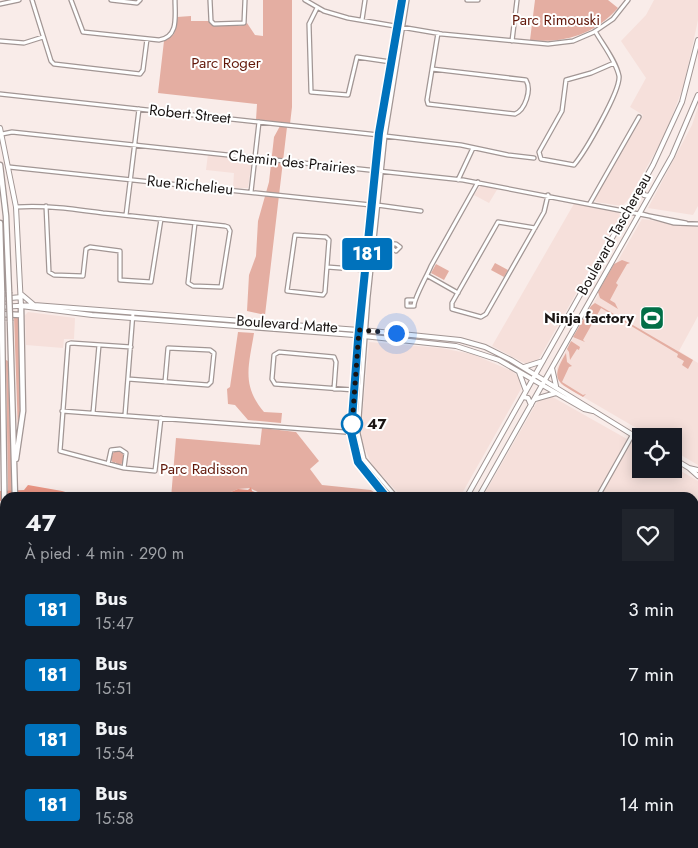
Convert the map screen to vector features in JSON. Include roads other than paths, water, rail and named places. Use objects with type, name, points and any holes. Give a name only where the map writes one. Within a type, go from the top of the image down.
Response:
[{"type":"highway","points":[[0,164],[6,216],[15,492]]},
{"type":"highway","points":[[0,222],[4,491]]},
{"type":"highway","points":[[14,468],[23,411],[21,306]]},
{"type":"highway","points":[[0,314],[21,315]]},
{"type":"highway","points":[[0,464],[4,491]]},
{"type":"main road","name":"Boulevard Taschereau","points":[[469,492],[628,210],[676,118],[690,79],[698,40]]},
{"type":"main road","name":"Boulevard Taschereau","points":[[481,492],[677,146],[698,95]]},
{"type":"main road","points":[[0,128],[16,208],[21,306]]},
{"type":"main road","points":[[640,188],[644,195],[649,196]]},
{"type":"main road","points":[[618,227],[623,228],[627,234]]},
{"type":"main road","points":[[0,299],[21,295],[34,305]]},
{"type":"main road","name":"Boulevard Matte","points":[[0,306],[34,305],[365,330],[460,340],[490,349],[524,367],[587,404],[593,411]]},
{"type":"main road","name":"Boulevard Matte","points":[[21,306],[32,309],[133,319],[358,336],[463,348],[490,356],[632,434]]},
{"type":"main road","points":[[524,367],[544,359],[552,367],[556,386]]},
{"type":"main road","points":[[518,371],[526,391]]},
{"type":"main road","points":[[534,399],[556,393]]},
{"type":"main road","points":[[523,397],[528,398],[531,405]]},
{"type":"main road","points":[[682,464],[698,476]]},
{"type":"main road","points":[[689,468],[698,470]]},
{"type":"street","points":[[0,4],[19,0]]},
{"type":"street","points":[[32,0],[43,37],[54,64],[138,74],[143,70],[147,39]]},
{"type":"street","points":[[71,0],[83,32],[161,40],[171,34],[175,24],[175,0]]},
{"type":"street","points":[[111,0],[137,3],[140,0]]},
{"type":"street","points":[[210,0],[212,23],[240,24],[245,21],[245,0]]},
{"type":"street","points":[[305,0],[317,8],[334,15],[402,27],[512,41],[560,44],[577,40],[595,32],[615,16],[628,0]]},
{"type":"street","points":[[362,20],[365,0]]},
{"type":"street","points":[[382,492],[358,462],[351,432],[358,336],[379,135],[402,0]]},
{"type":"street","points":[[392,492],[364,459],[358,433],[370,271],[384,136],[407,0]]},
{"type":"street","points":[[467,0],[478,0]]},
{"type":"street","points":[[512,41],[516,0]]},
{"type":"street","points":[[317,8],[309,24],[311,92],[348,95],[357,57],[391,62]]},
{"type":"street","points":[[595,32],[614,63],[618,74],[618,87],[574,165],[543,160],[539,157],[539,152],[562,111],[566,80],[591,73],[614,63]]},
{"type":"street","points":[[432,69],[526,80],[528,84],[527,97],[519,113],[515,114],[430,105],[427,100],[432,69],[438,33]]},
{"type":"street","points":[[0,41],[22,43],[43,37]]},
{"type":"street","name":"Robert Street","points":[[0,94],[379,135]]},
{"type":"street","points":[[126,215],[139,109]]},
{"type":"street","points":[[590,203],[640,117]]},
{"type":"street","points":[[251,192],[260,122]]},
{"type":"street","name":"Chemin des Prairies","points":[[2,134],[14,133],[134,145],[478,182],[640,212],[647,217],[674,223],[698,224]]},
{"type":"street","points":[[384,136],[534,158]]},
{"type":"street","points":[[458,180],[473,148]]},
{"type":"street","name":"Rue Richelieu","points":[[9,167],[372,205]]},
{"type":"street","points":[[413,300],[428,276],[431,266],[478,182]]},
{"type":"street","points":[[535,228],[500,221],[458,293],[452,305],[453,310],[481,317],[486,315],[535,228],[545,210],[548,195]]},
{"type":"street","points":[[377,205],[421,211]]},
{"type":"street","points":[[46,206],[49,272],[54,275],[83,276],[86,250],[90,247],[120,251],[120,280],[151,282],[161,219]]},
{"type":"street","points":[[16,208],[46,206],[196,223],[230,228],[221,287],[192,286],[188,283],[196,223]]},
{"type":"street","points":[[295,234],[328,238],[327,267],[324,294],[287,292],[295,234]]},
{"type":"street","points":[[373,243],[385,244]]},
{"type":"street","points":[[327,267],[370,271]]},
{"type":"street","points":[[428,276],[458,293]]},
{"type":"street","points":[[125,415],[133,313]]},
{"type":"street","points":[[131,347],[68,344],[60,452],[124,468],[157,470],[161,418]]},
{"type":"street","points":[[94,413],[99,345]]},
{"type":"street","points":[[128,379],[165,382],[208,385],[214,353],[210,350],[169,348],[165,382]]},
{"type":"street","points":[[334,389],[336,362],[332,356],[278,352],[274,355],[272,379],[275,384],[334,389],[354,390]]},
{"type":"street","points":[[62,410],[358,433]]},
{"type":"street","points":[[600,492],[632,434]]},
{"type":"street","points":[[108,464],[112,449],[120,449],[126,453],[124,468]]},
{"type":"place","name":"Ninja factory","points":[[652,318]]},
{"type":"place","name":"47","points":[[352,424]]},
{"type":"park label","name":"Parc Rimouski","points":[[556,20]]},
{"type":"park label","name":"Parc Roger","points":[[226,63]]},
{"type":"park label","name":"Parc Radisson","points":[[204,469]]}]
